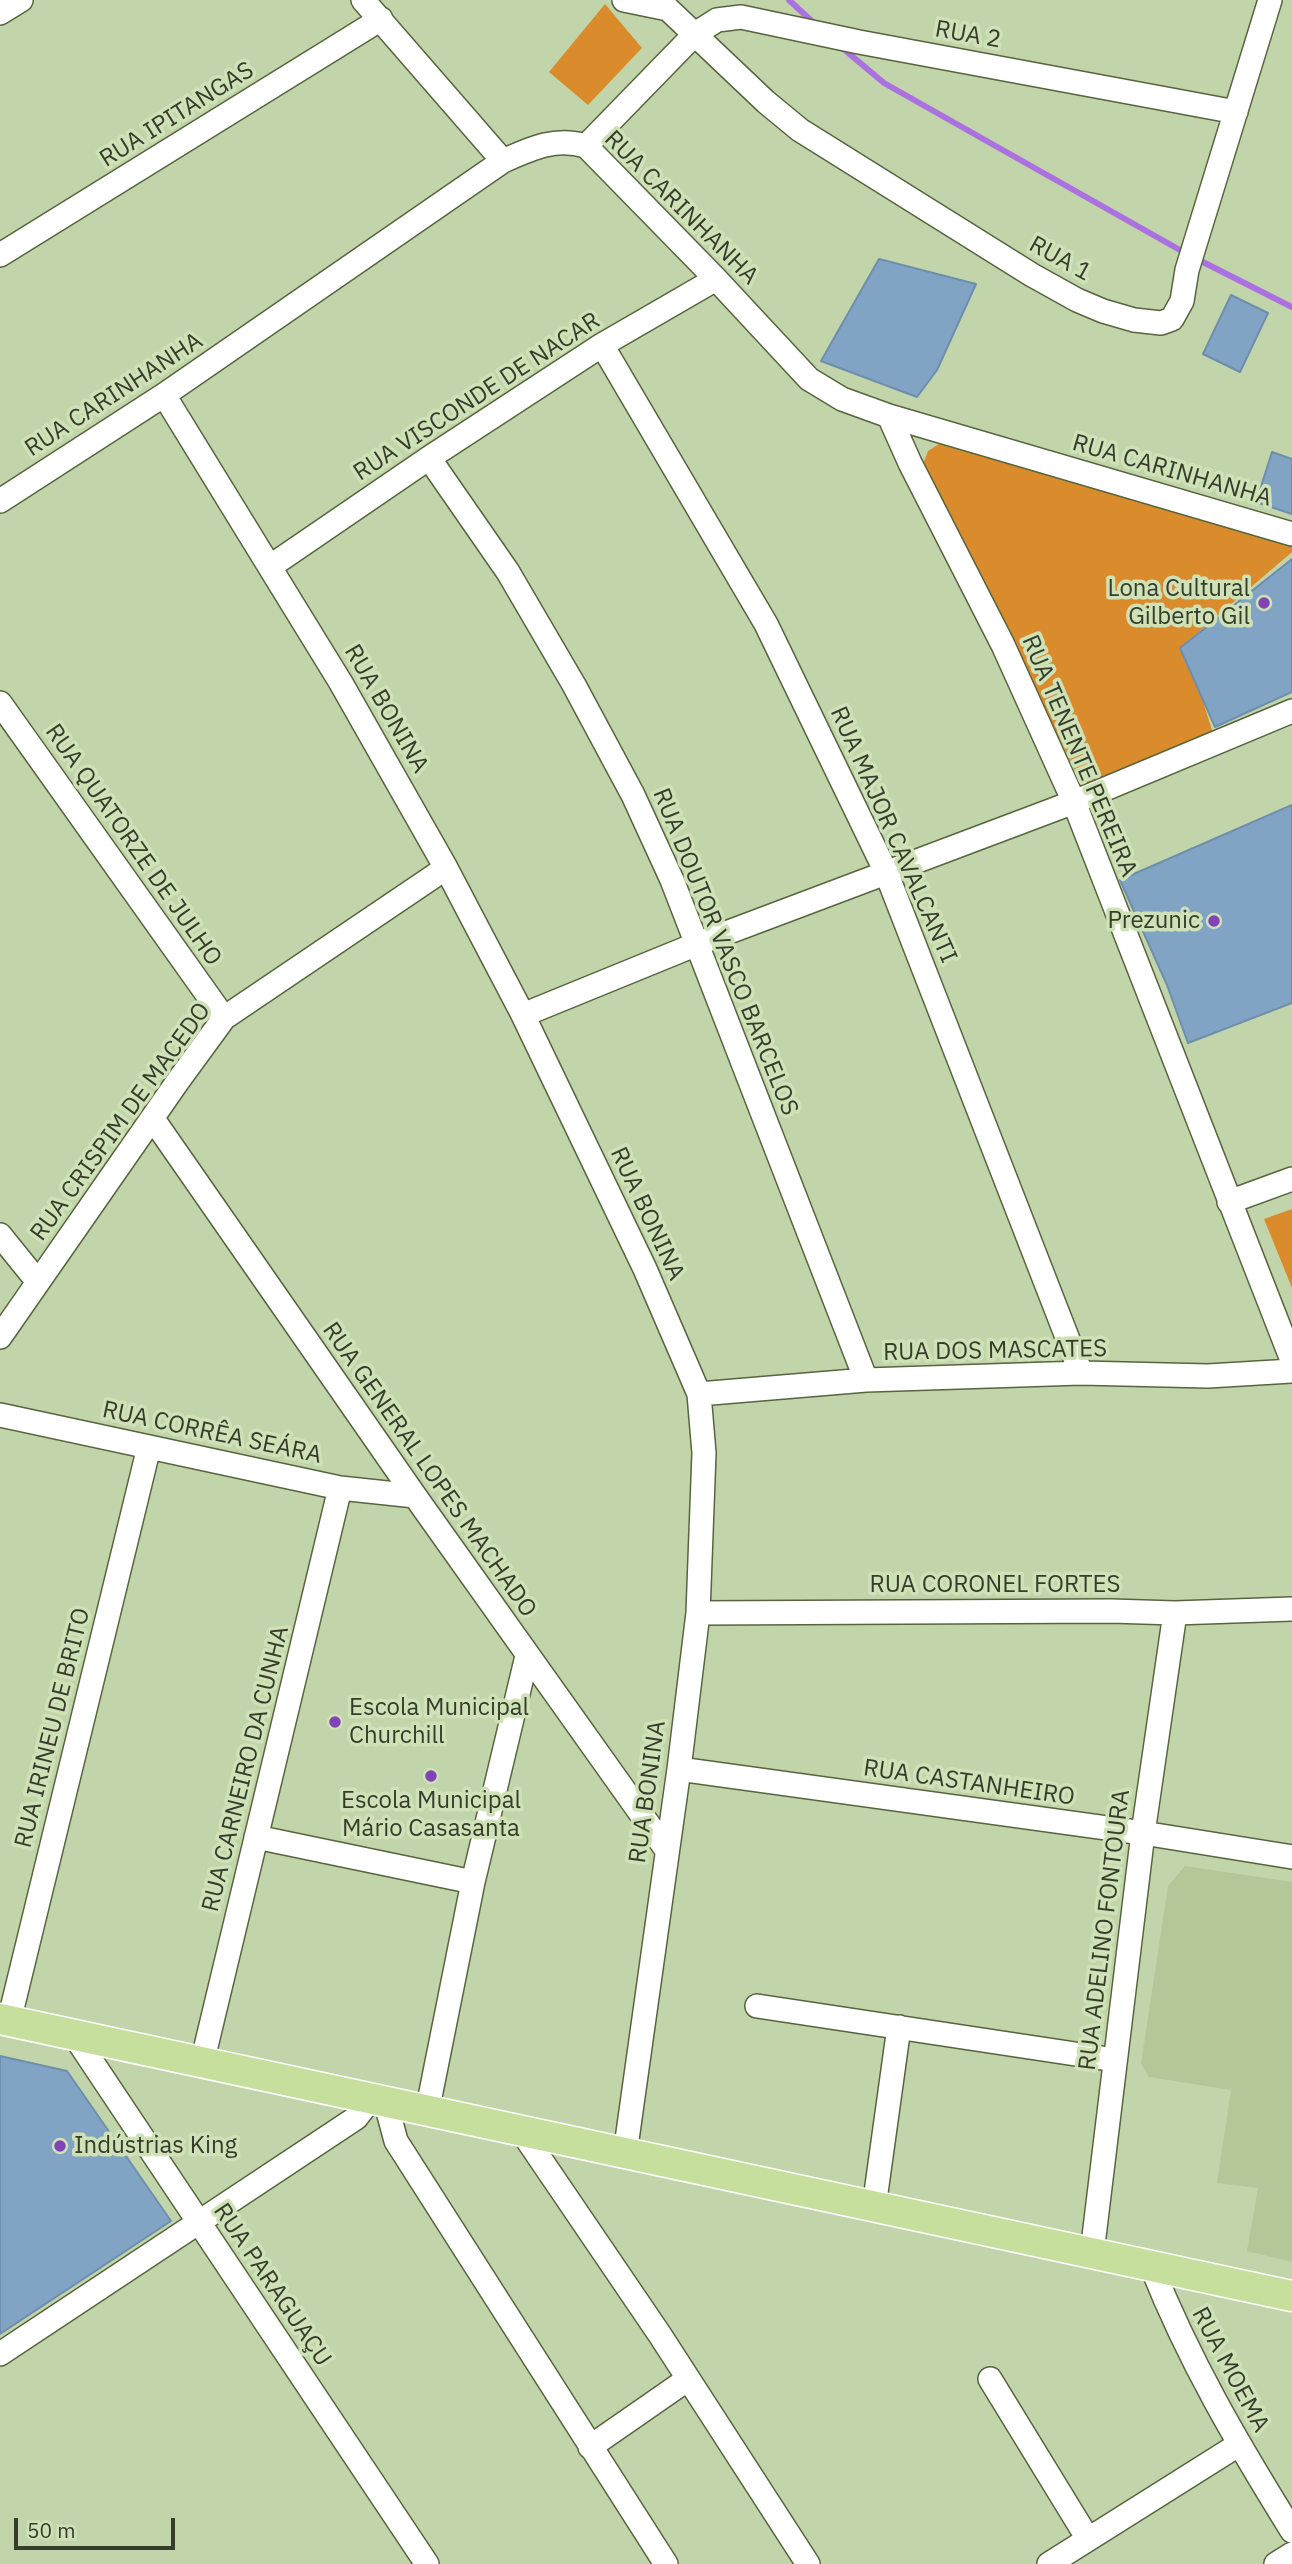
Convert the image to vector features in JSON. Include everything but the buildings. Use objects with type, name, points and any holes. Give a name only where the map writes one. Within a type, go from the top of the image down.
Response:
[{"type":"main road","points":[[5,2020],[1292,2296]]},
{"type":"street","points":[[0,13],[21,0]]},
{"type":"street","points":[[363,0],[503,161]]},
{"type":"street","points":[[624,0],[673,5]]},
{"type":"street","name":"RUA 1","points":[[673,5],[695,34],[766,102],[800,130],[1032,275],[1077,300],[1134,320],[1161,323],[1172,319],[1179,310],[1187,271],[1270,0]]},
{"type":"street","name":"RUA 2","points":[[586,146],[695,34],[727,17],[1236,112]]},
{"type":"street","name":"RUA IPITANGAS","points":[[0,255],[381,19]]},
{"type":"street","name":"RUA CARINHANHA","points":[[0,501],[164,395],[503,161],[546,144],[568,141],[586,146],[809,379],[842,399],[889,416],[1292,534]]},
{"type":"street","name":"RUA VISCONDE DE NACAR","points":[[271,566],[602,345],[716,279]]},
{"type":"street","name":"RUA MAJOR CAVALCANTI","points":[[602,345],[766,624],[886,872],[1081,1373]]},
{"type":"street","name":"RUA BONINA","points":[[164,395],[271,566],[388,763],[446,868],[523,1015],[645,1269],[699,1394],[704,1453],[698,1613],[625,2154]]},
{"type":"street","name":"RUA TENENTE PEREIRA","points":[[889,416],[910,463],[1006,651],[1074,802],[1292,1360]]},
{"type":"street","name":"RUA DOUTOR VASCO BARCELOS","points":[[429,458],[508,572],[600,732],[672,880],[866,1380]]},
{"type":"street","name":"RUA QUATORZE DE JULHO","points":[[0,703],[224,1017]]},
{"type":"street","points":[[523,1015],[697,944],[1074,802],[1292,712]]},
{"type":"street","name":"RUA CRISPIM DE MACEDO","points":[[0,1337],[224,1017],[446,868]]},
{"type":"street","name":"RUA GENERAL LOPES MACHADO","points":[[153,1119],[527,1656],[666,1849]]},
{"type":"street","points":[[1229,1202],[1292,1179]]},
{"type":"street","points":[[0,1234],[38,1282]]},
{"type":"street","name":"RUA DOS MASCATES","points":[[699,1394],[866,1380],[1081,1373],[1208,1376],[1292,1371]]},
{"type":"street","name":"RUA CORRÊA SEÁRA","points":[[0,1415],[340,1488],[415,1496]]},
{"type":"street","name":"RUA IRINEU DE BRITO","points":[[5,2020],[149,1447]]},
{"type":"street","name":"RUA CARNEIRO DA CUNHA","points":[[202,2063],[340,1488]]},
{"type":"street","name":"RUA CORONEL FORTES","points":[[698,1613],[1175,1613],[1292,1609]]},
{"type":"street","name":"RUA ADELINO FONTOURA","points":[[1091,2253],[1143,1833],[1175,1613]]},
{"type":"street","points":[[427,2112],[473,1882],[527,1656]]},
{"type":"street","name":"RUA CASTANHEIRO","points":[[679,1769],[1143,1833],[1292,1857]]},
{"type":"street","points":[[256,1837],[473,1882]]},
{"type":"street","points":[[757,2006],[1115,2060]]},
{"type":"street","points":[[874,2207],[899,2028]]},
{"type":"street","name":"RUA PARAGUAÇU","points":[[74,2035],[427,2564]]},
{"type":"street","points":[[0,2354],[378,2102],[396,2141],[666,2564]]},
{"type":"street","points":[[522,2132],[551,2172],[808,2564]]},
{"type":"street","name":"RUA MOEMA","points":[[1151,2265],[1180,2334],[1238,2445],[1292,2531]]},
{"type":"street","points":[[590,2447],[688,2379]]},
{"type":"street","points":[[990,2379],[1088,2539]]},
{"type":"street","points":[[1049,2564],[1238,2445]]},
{"type":"street","points":[[1276,2564],[1292,2554]]},
{"type":"shaded area","points":[[605,4],[642,48],[588,105],[549,72]]},
{"type":"shaded area","points":[[947,439],[1292,543],[1292,552],[1180,648],[1200,692],[1213,733],[1085,791],[1010,638],[920,472],[928,451]]},
{"type":"shaded area","points":[[1292,1209],[1292,1288],[1264,1219]]},
{"type":"shaded area","points":[[1185,1866],[1292,1882],[1292,2262],[1247,2251],[1258,2188],[1217,2183],[1231,2090],[1149,2077],[1141,2064],[1168,1886]]},
{"type":"waterway","points":[[789,0],[816,25]]},
{"type":"waterway","points":[[840,46],[884,83],[1187,254]]},
{"type":"waterway","points":[[1197,259],[1292,307]]},
{"type":"place","name":"Lona Cultural Gilberto Gil","points":[[1264,603]]},
{"type":"place","name":"Prezunic","points":[[1214,921]]},
{"type":"place","name":"Escola Municipal Churchill","points":[[335,1722]]},
{"type":"place","name":"Escola Municipal Mário Casasanta","points":[[431,1776]]},
{"type":"place","name":"Indústrias King","points":[[60,2146]]}]
